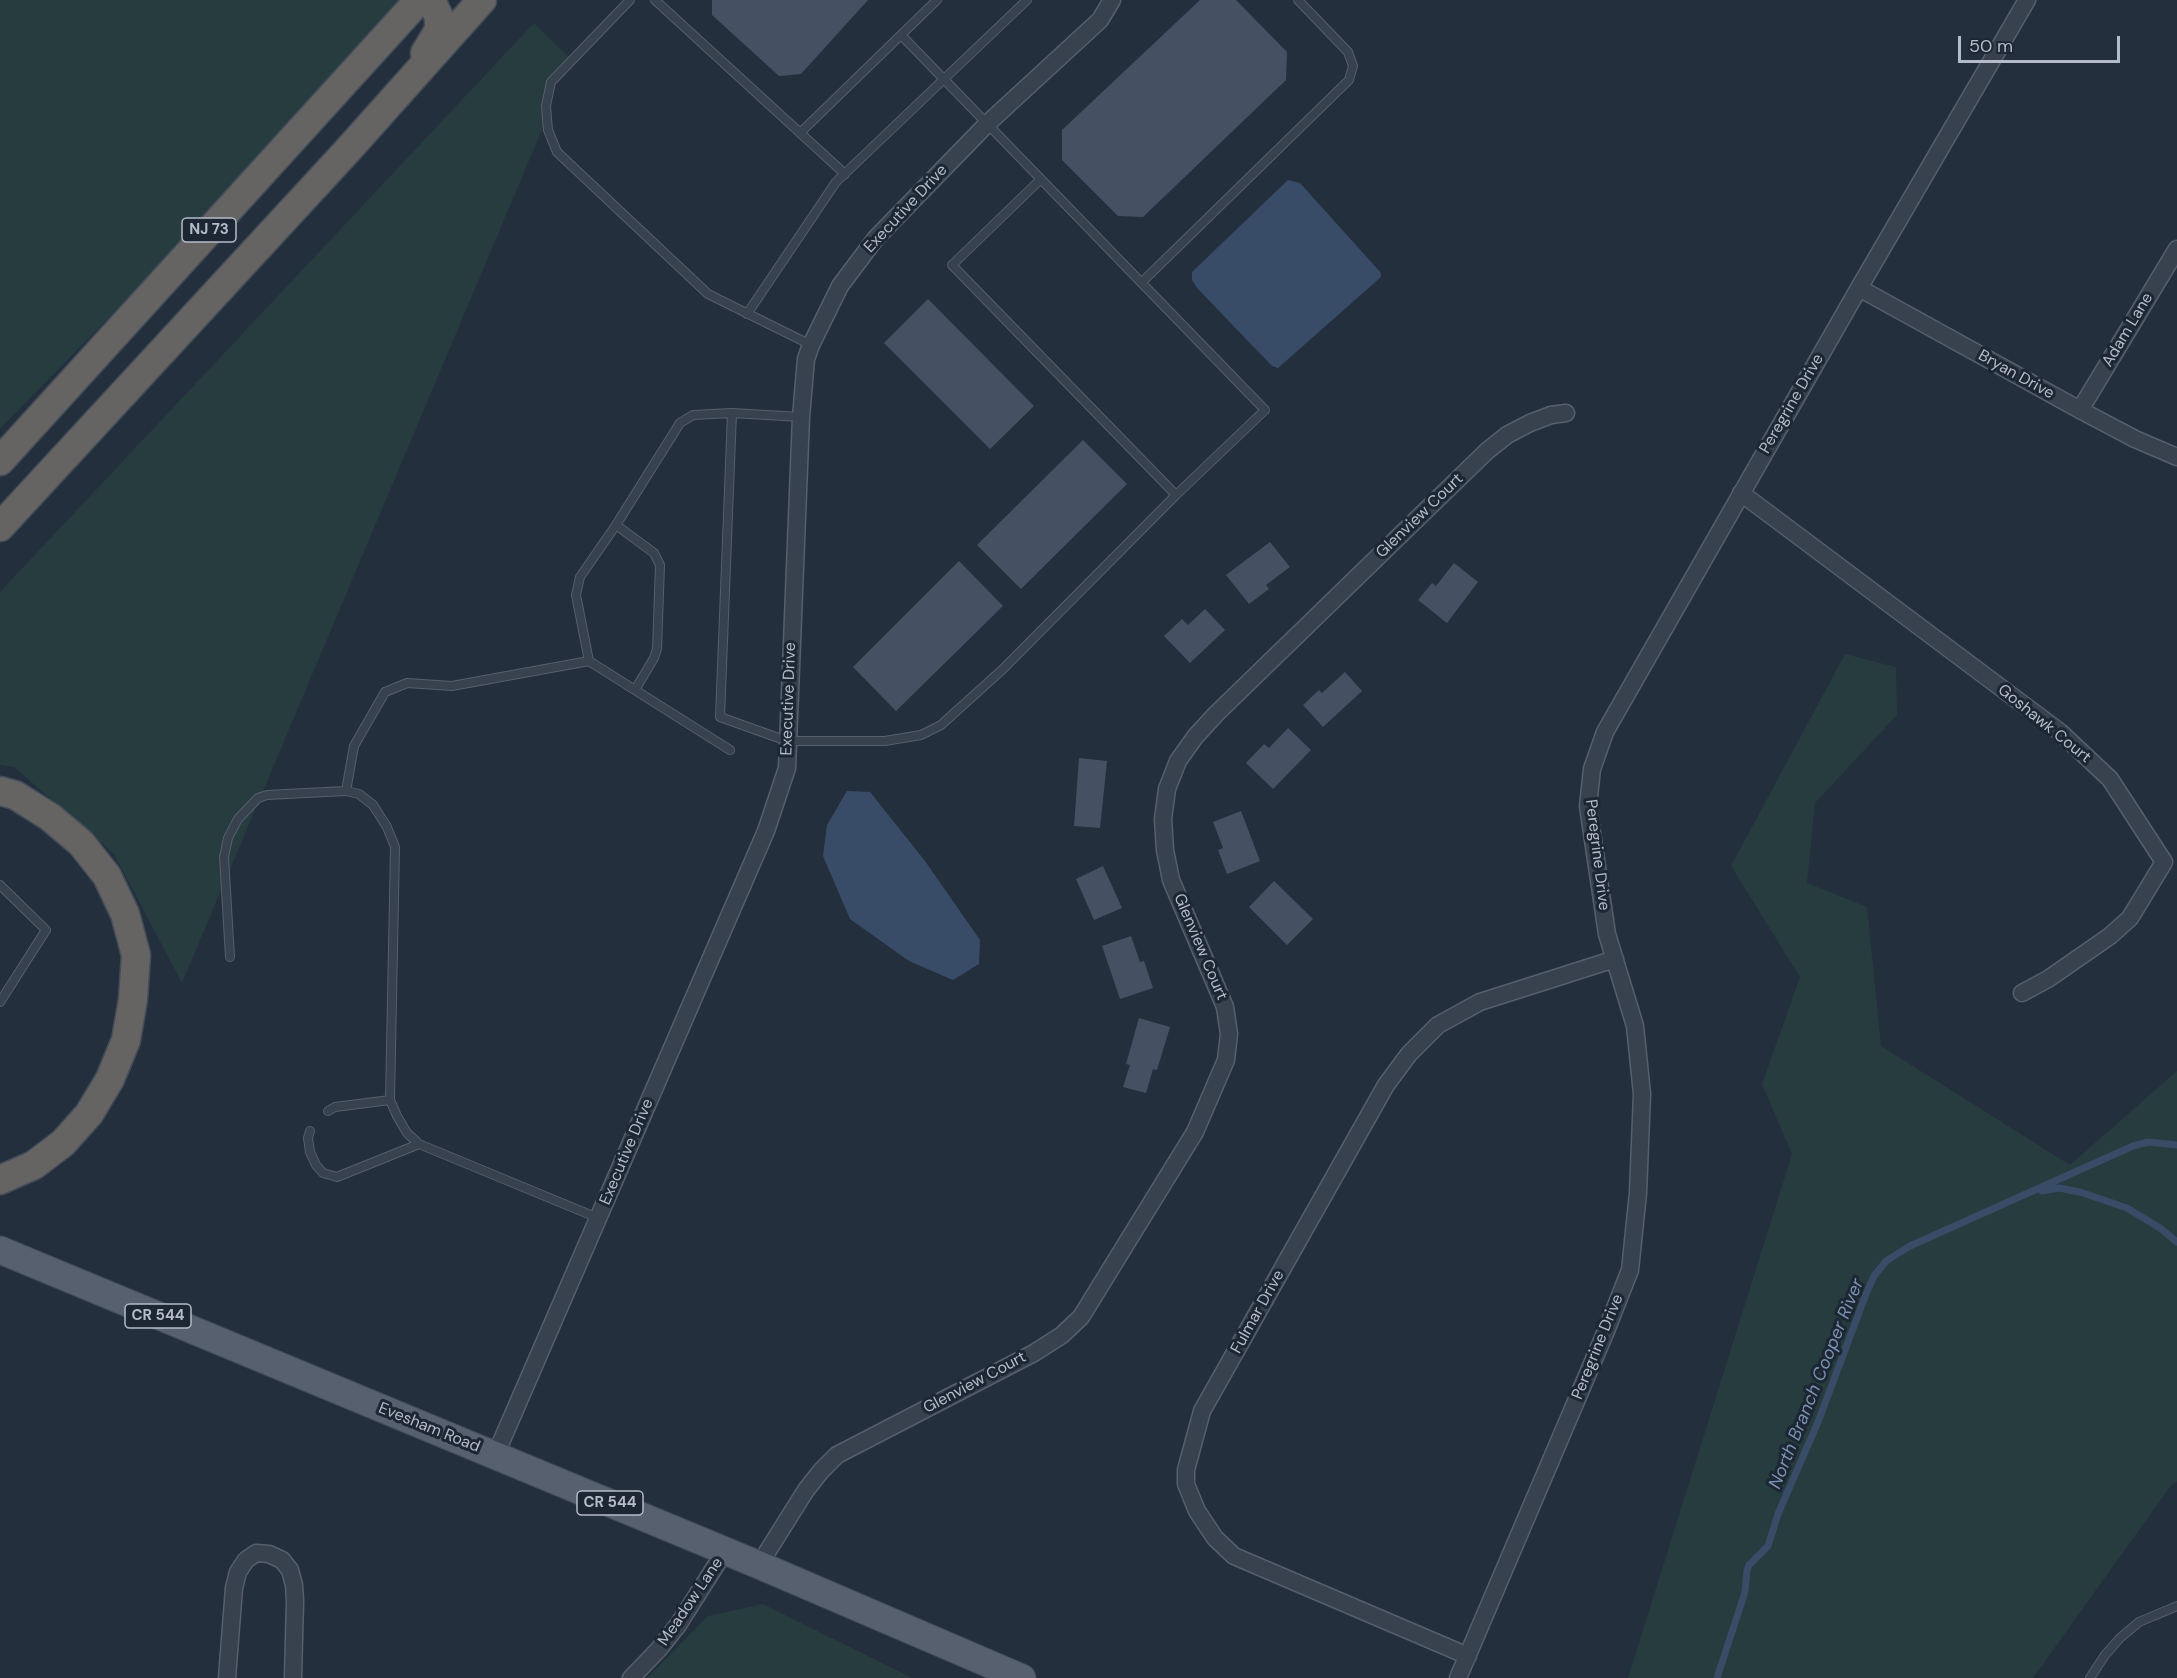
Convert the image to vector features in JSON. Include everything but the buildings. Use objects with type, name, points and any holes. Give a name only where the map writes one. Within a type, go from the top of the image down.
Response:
[{"type":"highway","name":"NJ 73","points":[[0,461],[419,0]]},
{"type":"highway","points":[[409,81],[439,30],[439,17],[431,0]]},
{"type":"highway","name":"NJ 73","points":[[0,527],[340,159],[482,0]]},
{"type":"highway","points":[[0,791],[15,795],[50,817],[81,843],[106,876],[125,914],[136,955],[134,999],[126,1040],[110,1079],[89,1114],[63,1143],[34,1165],[0,1180]]},
{"type":"main road","name":"Evesham Road","points":[[0,1250],[759,1565],[1022,1678]]},
{"type":"street","name":"Executive Drive","points":[[495,1456],[766,831],[787,768],[801,417],[806,360],[812,345],[840,286],[876,238],[987,124],[1100,20],[1112,0]]},
{"type":"street","name":"Peregrine Drive","points":[[1458,1678],[1630,1270],[1638,1193],[1642,1094],[1635,1026],[1608,934],[1588,806],[1592,769],[1605,732],[2027,0]]},
{"type":"street","name":"Adam Lane","points":[[2080,410],[2177,249]]},
{"type":"street","name":"Bryan Drive","points":[[1859,288],[2080,410],[2135,439],[2177,457]]},
{"type":"street","name":"Glenview Court","points":[[759,1565],[806,1490],[821,1470],[837,1455],[1034,1353],[1062,1335],[1081,1317],[1196,1132],[1226,1060],[1229,1034],[1225,1007],[1171,880],[1165,850],[1163,819],[1167,789],[1178,761],[1216,714],[1487,452],[1507,435],[1530,423],[1551,415],[1566,413]]},
{"type":"street","name":"Goshawk Court","points":[[1741,493],[2060,732],[2109,779],[2170,862],[2130,918],[2110,936],[2048,979],[2022,993]]},
{"type":"street","name":"Fulmar Drive","points":[[1468,1656],[1234,1556],[1215,1538],[1197,1511],[1186,1484],[1186,1470],[1202,1411],[1386,1085],[1409,1054],[1438,1025],[1480,1002],[1615,959]]},
{"type":"street","name":"Meadow Lane","points":[[631,1678],[678,1625],[725,1551]]},
{"type":"street","points":[[227,1678],[234,1588],[238,1572],[246,1560],[256,1554],[269,1554],[282,1560],[290,1570],[294,1585],[293,1678]]},
{"type":"lane","points":[[630,0],[551,82],[546,106],[548,130],[557,152],[708,294],[812,345]]},
{"type":"lane","points":[[655,0],[844,174]]},
{"type":"lane","points":[[800,133],[937,0]]},
{"type":"lane","points":[[747,314],[844,174],[1027,0]]},
{"type":"lane","points":[[1142,282],[1349,80],[1353,66],[1348,52],[1298,0]]},
{"type":"lane","points":[[732,413],[720,717],[787,741],[885,741],[921,735],[941,725],[1003,669],[1176,495],[1265,410],[901,35]]},
{"type":"lane","points":[[1041,179],[952,265],[1176,495]]},
{"type":"lane","points":[[589,661],[576,595],[580,577],[616,525],[680,423],[693,415],[732,413],[801,417]]},
{"type":"lane","points":[[616,525],[654,553],[660,565],[657,649],[635,690]]},
{"type":"lane","points":[[346,791],[354,746],[385,692],[407,683],[452,686],[589,661],[730,750]]},
{"type":"lane","points":[[230,957],[224,857],[228,838],[238,819],[253,802],[267,795],[346,791],[359,794],[373,805],[387,827],[395,847],[390,1100],[407,1133],[419,1144],[598,1218]]},
{"type":"lane","points":[[0,885],[46,930],[0,1002]]},
{"type":"lane","points":[[328,1112],[335,1107],[390,1100]]},
{"type":"lane","points":[[310,1131],[308,1138],[310,1152],[316,1166],[323,1173],[337,1177],[419,1144]]},
{"type":"lane","points":[[2090,1678],[2113,1647],[2139,1622],[2177,1606]]},
{"type":"green space","points":[[0,0],[419,0],[0,429]]},
{"type":"green space","points":[[534,23],[572,60],[551,82],[547,118],[182,983],[114,854],[14,767],[0,765],[0,592]]},
{"type":"green space","points":[[1845,654],[1896,667],[1897,715],[1815,803],[1807,883],[1867,907],[1881,1046],[2070,1165],[2177,1071],[2177,1482],[2172,1484],[2033,1678],[1628,1678],[1792,1154],[1762,1084],[1800,977],[1731,866]]},
{"type":"green space","points":[[763,1604],[912,1678],[647,1678],[708,1616]]},
{"type":"water","points":[[1288,180],[1300,183],[1381,273],[1381,277],[1278,368],[1272,366],[1197,288],[1192,280],[1192,272]]},
{"type":"water","points":[[847,791],[870,792],[925,861],[980,940],[979,964],[953,980],[909,961],[850,919],[823,856],[827,825]]},
{"type":"waterway","name":"North Branch Cooper River","points":[[1717,1678],[1745,1592],[1749,1565],[1768,1546],[1778,1514],[1818,1422],[1866,1294],[1874,1276],[1886,1261],[1910,1246],[2133,1146],[2148,1142],[2177,1145]]},
{"type":"waterway","points":[[2042,1191],[2059,1188],[2080,1192],[2127,1208],[2160,1228],[2177,1242]]}]
